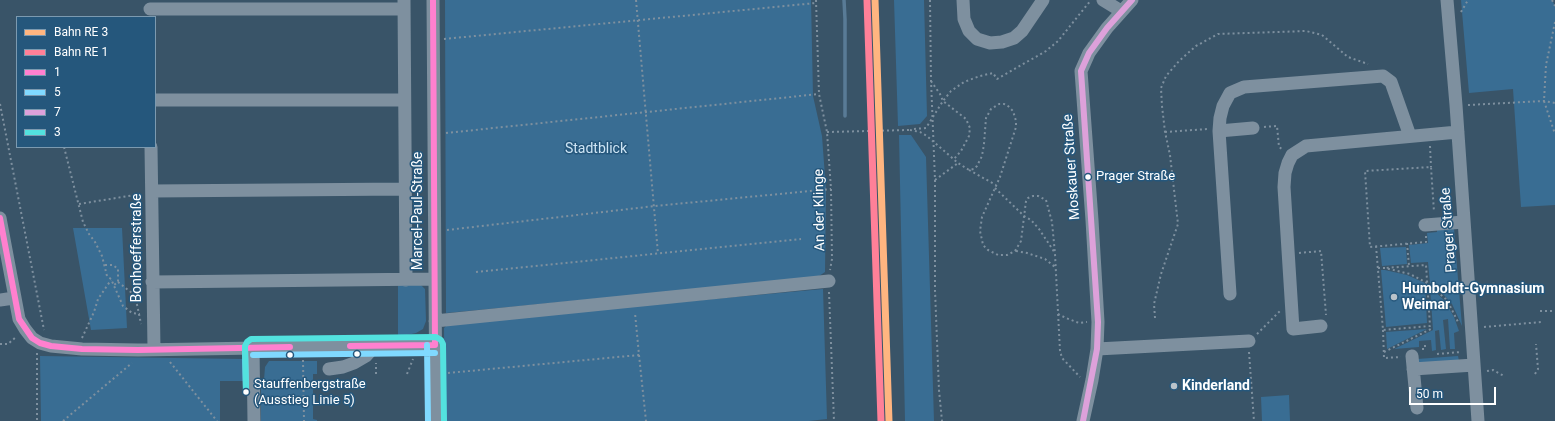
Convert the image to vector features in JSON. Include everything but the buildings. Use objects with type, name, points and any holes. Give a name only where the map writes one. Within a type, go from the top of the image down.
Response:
[{"type":"street","name":"Marcel-Paul-Straße","points":[[433,0],[436,421]]},
{"type":"street","points":[[962,0],[964,18],[969,31],[977,39],[990,43],[1002,42],[1014,38],[1022,31],[1043,0]]},
{"type":"street","points":[[1097,0],[1121,11]]},
{"type":"street","name":"Moskauer Straße","points":[[1083,421],[1097,350],[1098,322],[1081,71],[1089,53],[1107,28],[1132,0]]},
{"type":"street","name":"Prager Straße","points":[[1447,0],[1458,132],[1478,421]]},
{"type":"street","points":[[150,9],[404,4],[406,280]]},
{"type":"street","points":[[1230,294],[1219,130],[1223,106],[1230,93],[1244,87],[1383,76],[1391,82],[1410,136]]},
{"type":"street","points":[[156,100],[404,100]]},
{"type":"street","points":[[1219,130],[1253,128]]},
{"type":"street","points":[[1321,326],[1293,329],[1284,187],[1284,173],[1292,155],[1306,146],[1458,132]]},
{"type":"street","name":"Bonhoefferstraße","points":[[151,148],[152,282],[160,349]]},
{"type":"street","name":"Marcel-Paul-Straße","points":[[152,192],[405,189]]},
{"type":"street","points":[[0,218],[19,319],[32,338],[40,344],[82,349],[138,350],[435,345]]},
{"type":"street","points":[[1430,224],[1464,222]]},
{"type":"street","name":"Marcel-Paul-Straße","points":[[152,282],[434,279]]},
{"type":"street","points":[[435,321],[829,281]]},
{"type":"street","points":[[0,300],[14,298]]},
{"type":"street","points":[[1097,350],[1249,342]]},
{"type":"street","points":[[329,369],[344,367],[354,363],[366,356],[375,346]]},
{"type":"street","points":[[254,347],[254,421]]},
{"type":"street","points":[[1416,408],[1416,360],[1474,368]]},
{"type":"path","points":[[636,0],[647,113],[658,254]]},
{"type":"path","points":[[930,0],[931,80],[935,180],[935,290],[942,421]]},
{"type":"path","points":[[827,132],[910,130],[926,128],[951,91],[964,82],[980,76],[993,73],[997,79],[1046,51],[1058,41],[1097,0]]},
{"type":"path","points":[[1552,0],[1555,6]]},
{"type":"path","points":[[433,40],[816,2]]},
{"type":"path","name":"An der Klinge","points":[[816,2],[819,94],[827,132],[831,189],[832,259],[829,281],[834,421]]},
{"type":"path","points":[[1555,22],[1546,65],[1544,101],[1555,134]]},
{"type":"path","points":[[1155,318],[1154,304],[1161,274],[1178,224],[1170,155],[1165,132],[1161,88],[1166,76],[1179,61],[1196,46],[1218,34],[1306,31],[1322,35],[1348,57],[1372,66],[1383,76]]},
{"type":"path","points":[[931,80],[943,101],[966,119],[970,128],[969,136],[964,146],[954,159]]},
{"type":"path","points":[[433,134],[819,94]]},
{"type":"path","points":[[1456,105],[1544,101],[1555,103]]},
{"type":"path","points":[[0,104],[44,332],[37,353],[37,421]]},
{"type":"path","points":[[969,170],[974,169],[977,166],[982,156],[988,113],[999,104],[1007,105],[1015,116],[1016,127],[1004,165],[982,217],[980,231],[982,240],[988,250],[998,255],[1007,255],[1015,251],[1021,241],[1026,200],[1033,196],[1038,196],[1046,200],[1052,222],[1056,268],[1059,344],[1062,358],[1082,378],[1092,380]]},
{"type":"path","points":[[1253,128],[1277,126],[1278,147],[1292,155]]},
{"type":"path","points":[[910,130],[920,132],[934,141],[958,163],[995,187],[1024,216],[1031,220],[1055,254]]},
{"type":"path","points":[[1165,132],[1219,130]]},
{"type":"path","points":[[64,148],[83,222],[95,242],[105,265],[106,276],[111,279],[123,306],[132,314],[139,314]]},
{"type":"path","points":[[1430,148],[1431,167],[1430,224],[1426,242],[1370,247],[1365,171],[1431,167]]},
{"type":"path","points":[[935,180],[947,169],[958,163]]},
{"type":"path","points":[[434,231],[655,206],[831,189]]},
{"type":"path","points":[[79,204],[152,192]]},
{"type":"path","points":[[476,272],[801,240]]},
{"type":"path","points":[[1407,243],[1409,266]]},
{"type":"path","points":[[1376,246],[1384,358],[1416,360],[1423,346],[1428,346]]},
{"type":"path","points":[[1015,251],[1046,259],[1056,268]]},
{"type":"path","points":[[1288,254],[1321,252],[1326,318],[1321,326]]},
{"type":"path","points":[[105,265],[113,265],[118,269],[118,282]]},
{"type":"path","points":[[1378,268],[1426,265],[1428,283],[1430,329],[1384,352]]},
{"type":"path","points":[[1385,268],[1410,274],[1428,283],[1447,300],[1461,328],[1541,322]]},
{"type":"path","points":[[82,349],[82,336],[94,312],[98,299],[111,279]]},
{"type":"path","points":[[114,285],[118,282]]},
{"type":"path","points":[[118,282],[132,293],[136,300],[141,326]]},
{"type":"path","points":[[1254,421],[1249,342],[1268,324],[1291,298]]},
{"type":"path","points":[[634,301],[646,421]]},
{"type":"path","points":[[1540,311],[1555,311]]},
{"type":"path","points":[[1058,314],[1079,323]]},
{"type":"path","points":[[1383,330],[1430,326]]},
{"type":"path","points":[[0,344],[8,344],[25,329]]},
{"type":"path","points":[[1535,374],[1538,369],[1536,344]]},
{"type":"path","points":[[160,349],[216,421]]},
{"type":"path","points":[[62,421],[138,358],[138,350]]},
{"type":"path","points":[[1440,354],[1459,352]]},
{"type":"path","points":[[435,375],[639,355]]},
{"type":"path","points":[[376,359],[376,374]]},
{"type":"path","points":[[406,374],[413,359]]},
{"type":"path","points":[[303,360],[304,421]]},
{"type":"path","points":[[1474,368],[1493,370],[1504,376]]},
{"type":"green space","name":"Stadtblick","points":[[445,0],[811,0],[813,96],[822,136],[826,190],[825,272],[816,278],[446,313]]},
{"type":"green space","points":[[894,0],[924,0],[927,116],[920,124],[898,126]]},
{"type":"green space","points":[[1461,0],[1552,0],[1555,6],[1555,205],[1521,207],[1513,89],[1469,93]]},
{"type":"green space","points":[[899,135],[911,135],[926,157],[934,421],[905,421]]},
{"type":"green space","points":[[73,228],[122,228],[127,328],[91,330]]},
{"type":"green space","points":[[1454,228],[1462,326],[1452,304],[1430,283],[1428,262],[1411,263],[1409,245],[1428,243],[1427,233],[1437,232],[1437,229]]},
{"type":"green space","points":[[1406,247],[1407,264],[1382,266],[1380,248]]},
{"type":"green space","points":[[1381,270],[1407,275],[1425,283],[1427,323],[1386,327]]},
{"type":"green space","points":[[398,284],[420,284],[425,289],[426,321],[423,329],[416,333],[398,335]]},
{"type":"green space","points":[[1430,287],[1445,301],[1454,317],[1459,331],[1454,333],[1455,349],[1450,349],[1448,319],[1443,320],[1446,349],[1441,350],[1439,330],[1435,331],[1436,350],[1432,351],[1431,340],[1419,341],[1419,347],[1394,349],[1433,330]]},
{"type":"green space","points":[[823,289],[827,419],[809,421],[445,421],[444,328],[449,323]]},
{"type":"green space","points":[[1427,329],[1387,349],[1386,332]]},
{"type":"green space","points":[[40,356],[244,359],[244,381],[220,381],[220,421],[41,421]]},
{"type":"green space","points":[[1458,356],[1459,361],[1417,365],[1417,359]]},
{"type":"green space","points":[[269,361],[317,361],[317,374],[313,374],[313,419],[317,421],[261,421],[261,380],[264,380],[265,367]]},
{"type":"green space","points":[[1289,395],[1290,421],[1262,421],[1261,397]]},
{"type":"waterway","points":[[844,0],[845,116]]},
{"type":"transit line","name":"1","points":[[433,0],[435,345]]},
{"type":"transit line","points":[[867,0],[881,421]]},
{"type":"transit line","points":[[875,0],[889,421]]},
{"type":"transit line","name":"7","points":[[1083,421],[1097,349],[1098,322],[1081,71],[1089,53],[1107,28],[1132,0]]},
{"type":"transit line","name":"1","points":[[0,218],[19,319],[32,338],[40,343],[51,346],[82,349],[138,350],[290,347]]},
{"type":"transit line","name":"3","points":[[246,392],[245,346],[251,339],[436,337],[441,340],[443,344],[444,421]]},
{"type":"transit line","name":"5","points":[[427,345],[428,421]]},
{"type":"transit line","name":"1","points":[[350,346],[435,345]]},
{"type":"transit line","name":"5","points":[[245,347],[246,392]]},
{"type":"transit line","name":"5","points":[[253,355],[435,353]]},
{"type":"place","name":"Prager Straße","points":[[1088,177]]},
{"type":"place","name":"Humboldt-Gymnasium Weimar","points":[[1394,297]]},
{"type":"place","name":"Kinderland","points":[[1174,386]]},
{"type":"place","name":"Stauffenbergstraße (Ausstieg Linie 5)","points":[[246,392]]}]
